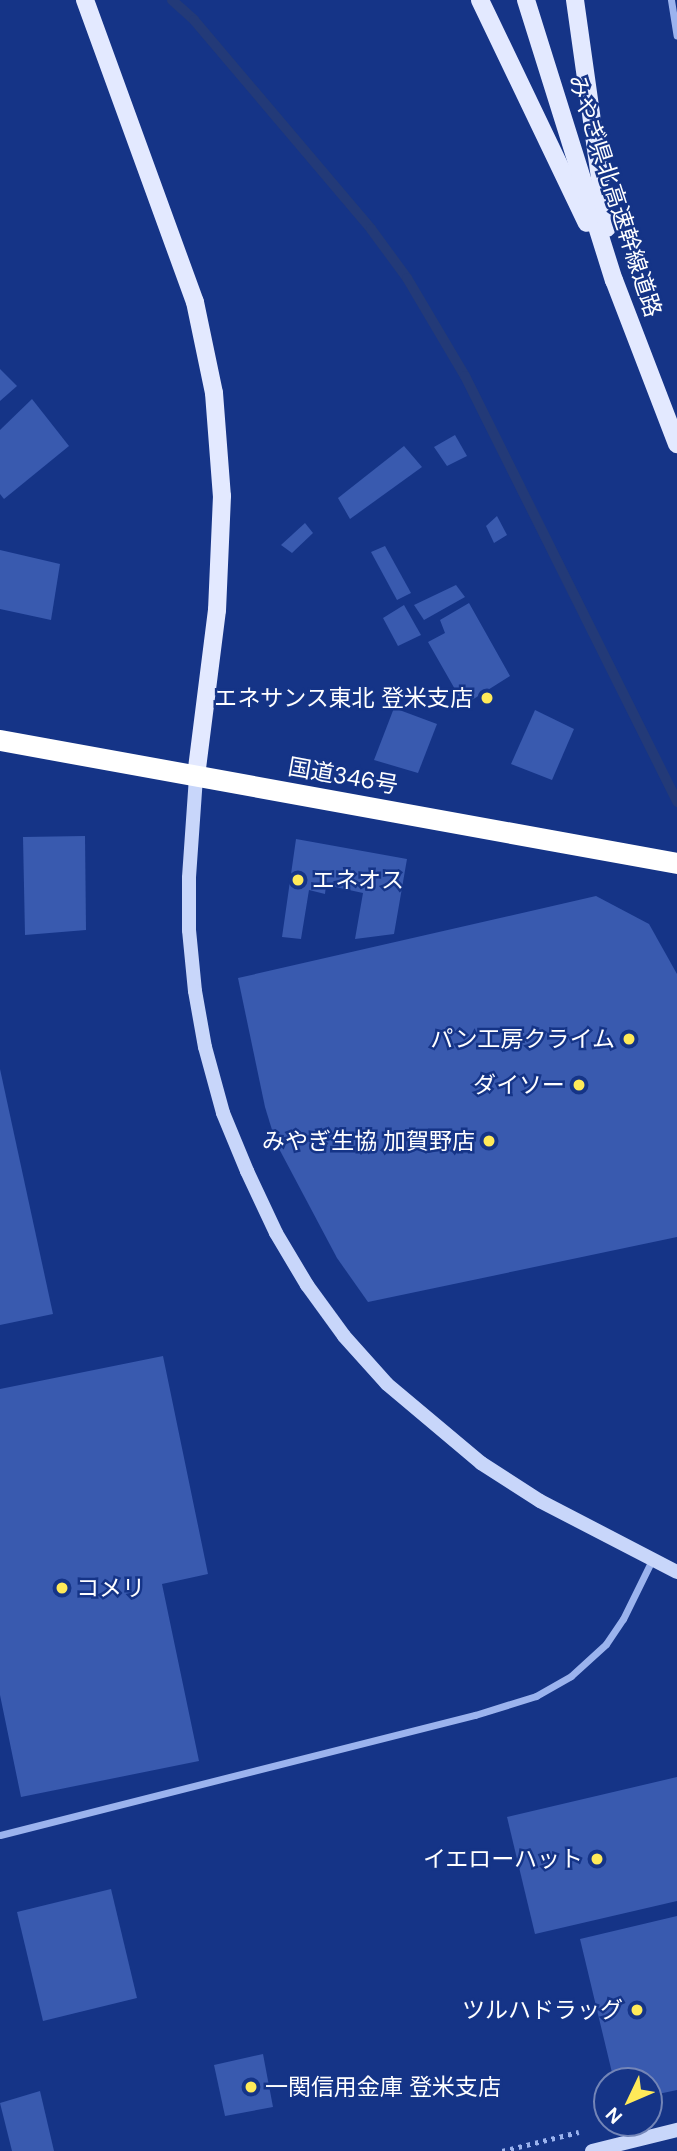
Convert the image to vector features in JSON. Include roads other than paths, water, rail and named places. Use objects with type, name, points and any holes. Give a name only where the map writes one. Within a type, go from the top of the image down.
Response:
[{"type":"highway","name":"国道346号","points":[[0,740],[677,863]]},
{"type":"main road","points":[[85,0],[195,302],[214,393],[222,496],[217,610],[196,777]]},
{"type":"main road","points":[[480,0],[614,280]]},
{"type":"main road","name":"みやぎ県北高速幹線道路","points":[[526,0],[614,280],[677,444]]},
{"type":"main road","points":[[575,0],[614,280]]},
{"type":"street","points":[[671,0],[677,36]]},
{"type":"street","points":[[196,777],[188,878],[189,930],[195,991],[205,1047],[223,1113],[276,1233],[300,1274],[344,1336],[369,1365],[433,1425],[481,1463],[540,1501],[677,1572]]},
{"type":"street","points":[[0,1835],[475,1716],[536,1696],[571,1676],[606,1644],[623,1619],[652,1560]]},
{"type":"street","points":[[592,2151],[677,2130]]},
{"type":"waterway","points":[[172,0],[194,20],[371,229],[407,278],[465,376],[677,802]]},
{"type":"place","name":"エネサンス東北 登米支店","points":[[487,698]]},
{"type":"place","name":"エネオス","points":[[298,880]]},
{"type":"place","name":"パン工房クライム","points":[[629,1039]]},
{"type":"place","name":"ダイソー","points":[[579,1085]]},
{"type":"place","name":"みやぎ生協 加賀野店","points":[[489,1141]]},
{"type":"place","name":"コメリ","points":[[62,1588]]},
{"type":"place","name":"イエローハット","points":[[597,1859]]},
{"type":"place","name":"ツルハドラッグ","points":[[637,2010]]},
{"type":"place","name":"一関信用金庫 登米支店","points":[[251,2087]]}]
